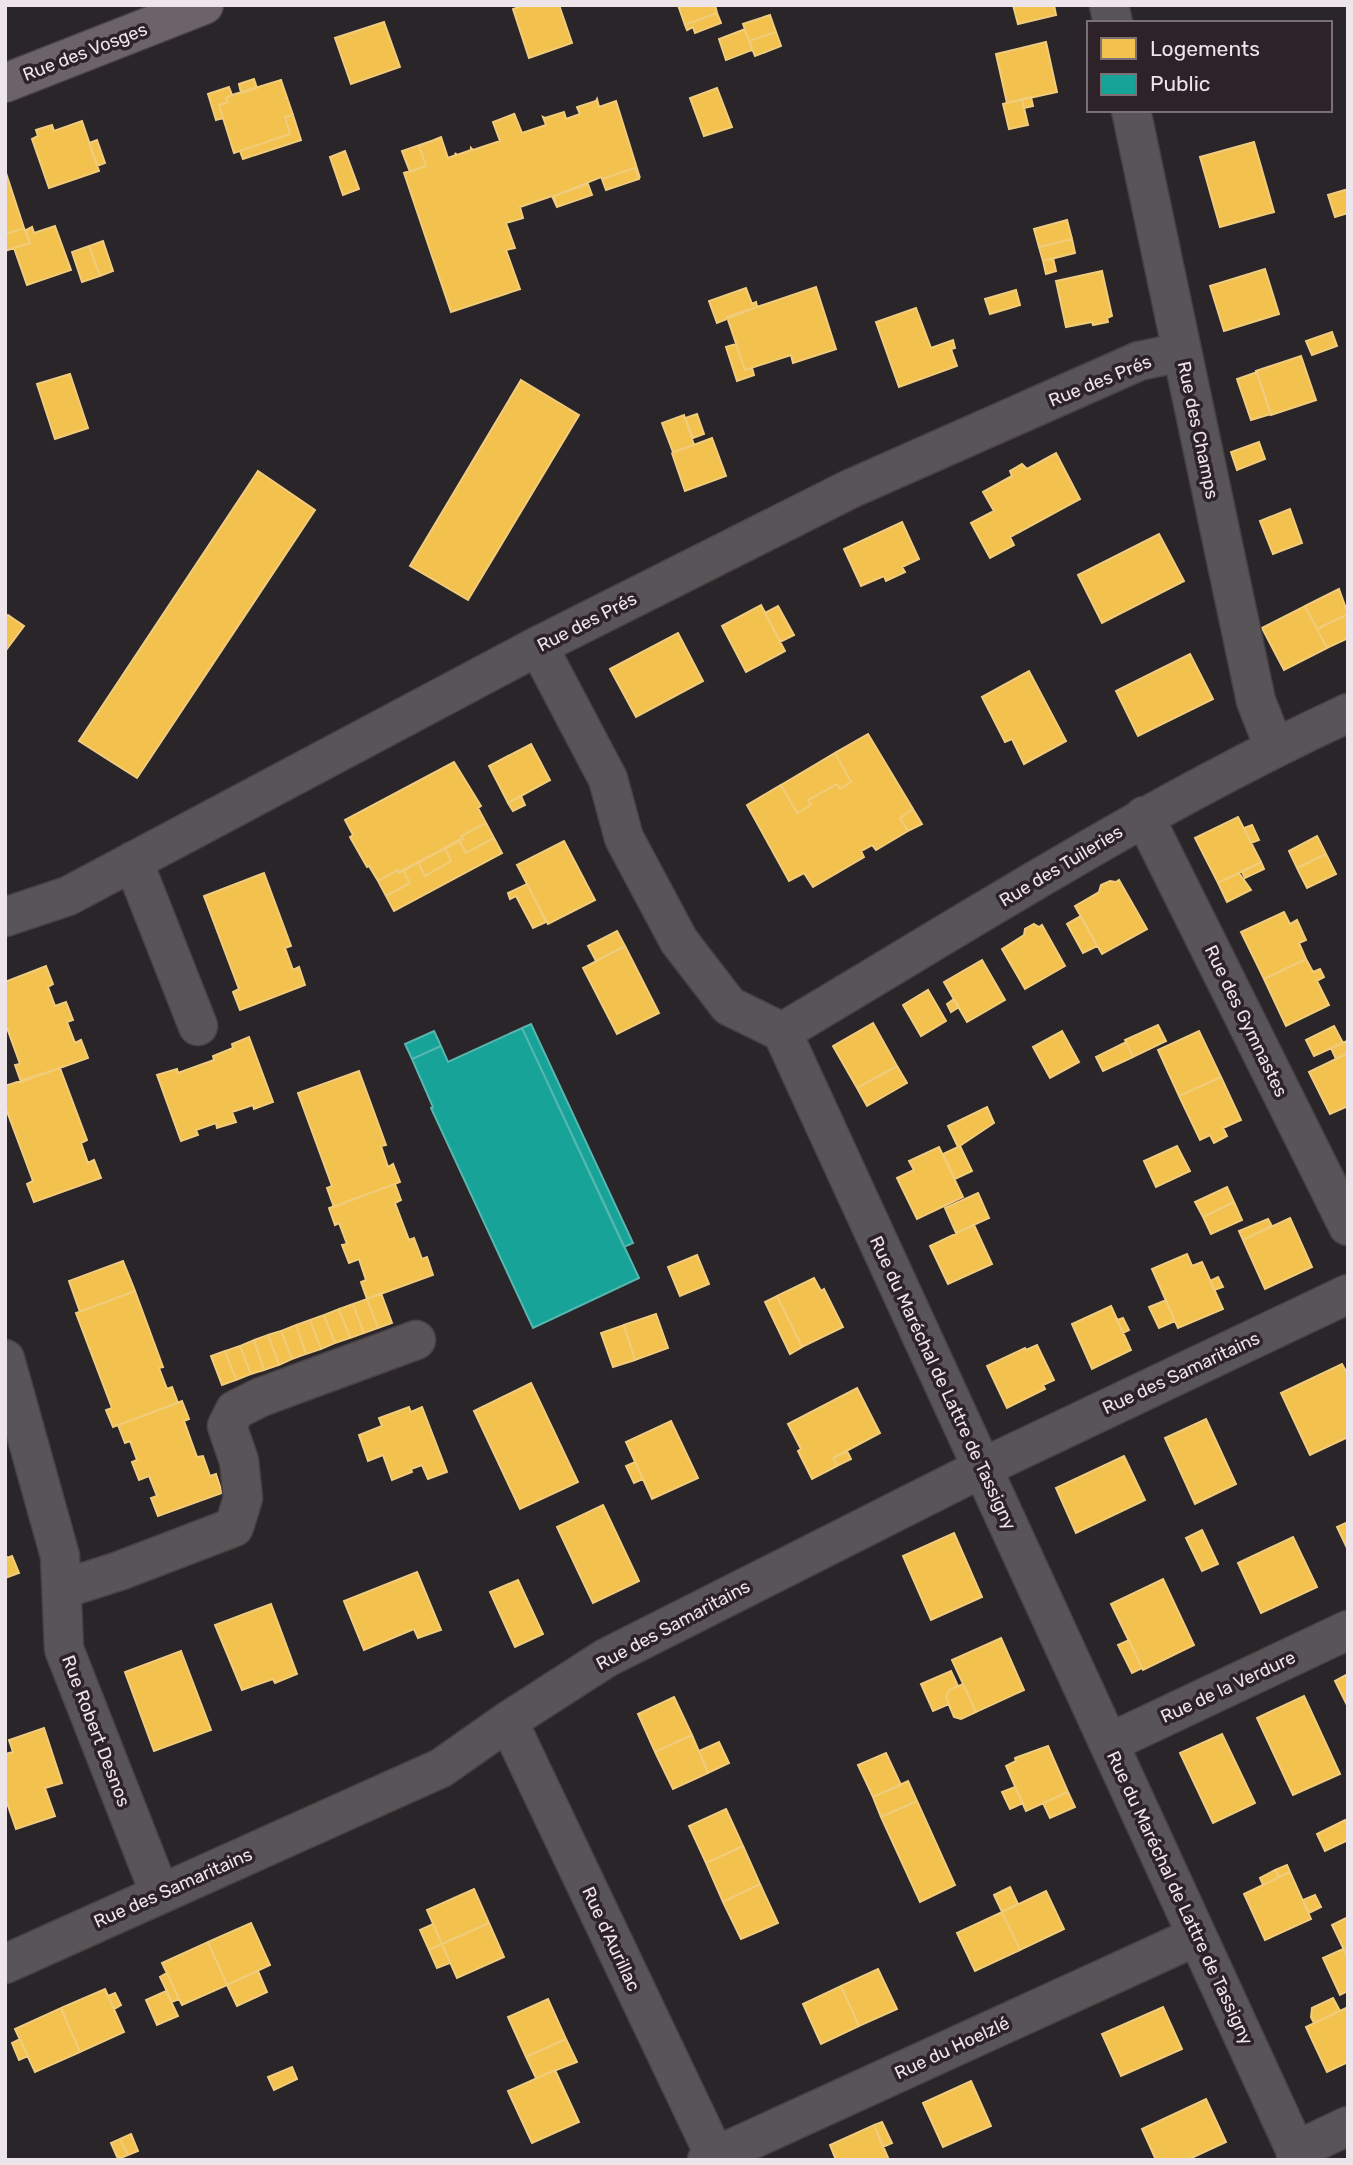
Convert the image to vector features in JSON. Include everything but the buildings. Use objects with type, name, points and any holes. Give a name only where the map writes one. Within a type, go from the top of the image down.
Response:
[{"type":"main road","name":"Rue des Vosges","points":[[5,83],[204,5]]},
{"type":"street","name":"Rue des Champs","points":[[1131,112],[1256,701],[1274,747]]},
{"type":"street","name":"Rue des Prés","points":[[5,917],[68,896],[538,646],[850,489],[1139,361],[1182,352]]},
{"type":"street","points":[[538,646],[608,779],[624,838],[679,941],[729,1006],[782,1032]]},
{"type":"street","name":"Rue des Tuileries","points":[[782,1032],[1144,816],[1274,747],[1348,713]]},
{"type":"street","name":"Rue des Gymnastes","points":[[1144,816],[1348,1226]]},
{"type":"street","points":[[133,861],[198,1026]]},
{"type":"street","name":"Rue du Maréchal de Lattre de Tassigny","points":[[782,1032],[1298,2155]]},
{"type":"street","name":"Rue des Samaritains","points":[[5,1964],[441,1768],[606,1658],[982,1468],[1348,1294]]},
{"type":"street","points":[[63,1588],[119,1571],[234,1527],[243,1498],[239,1461],[227,1426],[235,1410],[261,1397],[416,1340]]},
{"type":"street","name":"Rue Robert Desnos","points":[[5,1359],[60,1556],[64,1649],[160,1894]]},
{"type":"street","name":"Rue de la Verdure","points":[[1108,1743],[1348,1630]]},
{"type":"street","name":"Rue d'Aurillac","points":[[508,1721],[711,2158]]},
{"type":"street","name":"Rue du Hoelzlé","points":[[711,2158],[1197,1936]]},
{"type":"street","points":[[1298,2155],[1348,2126]]}]
